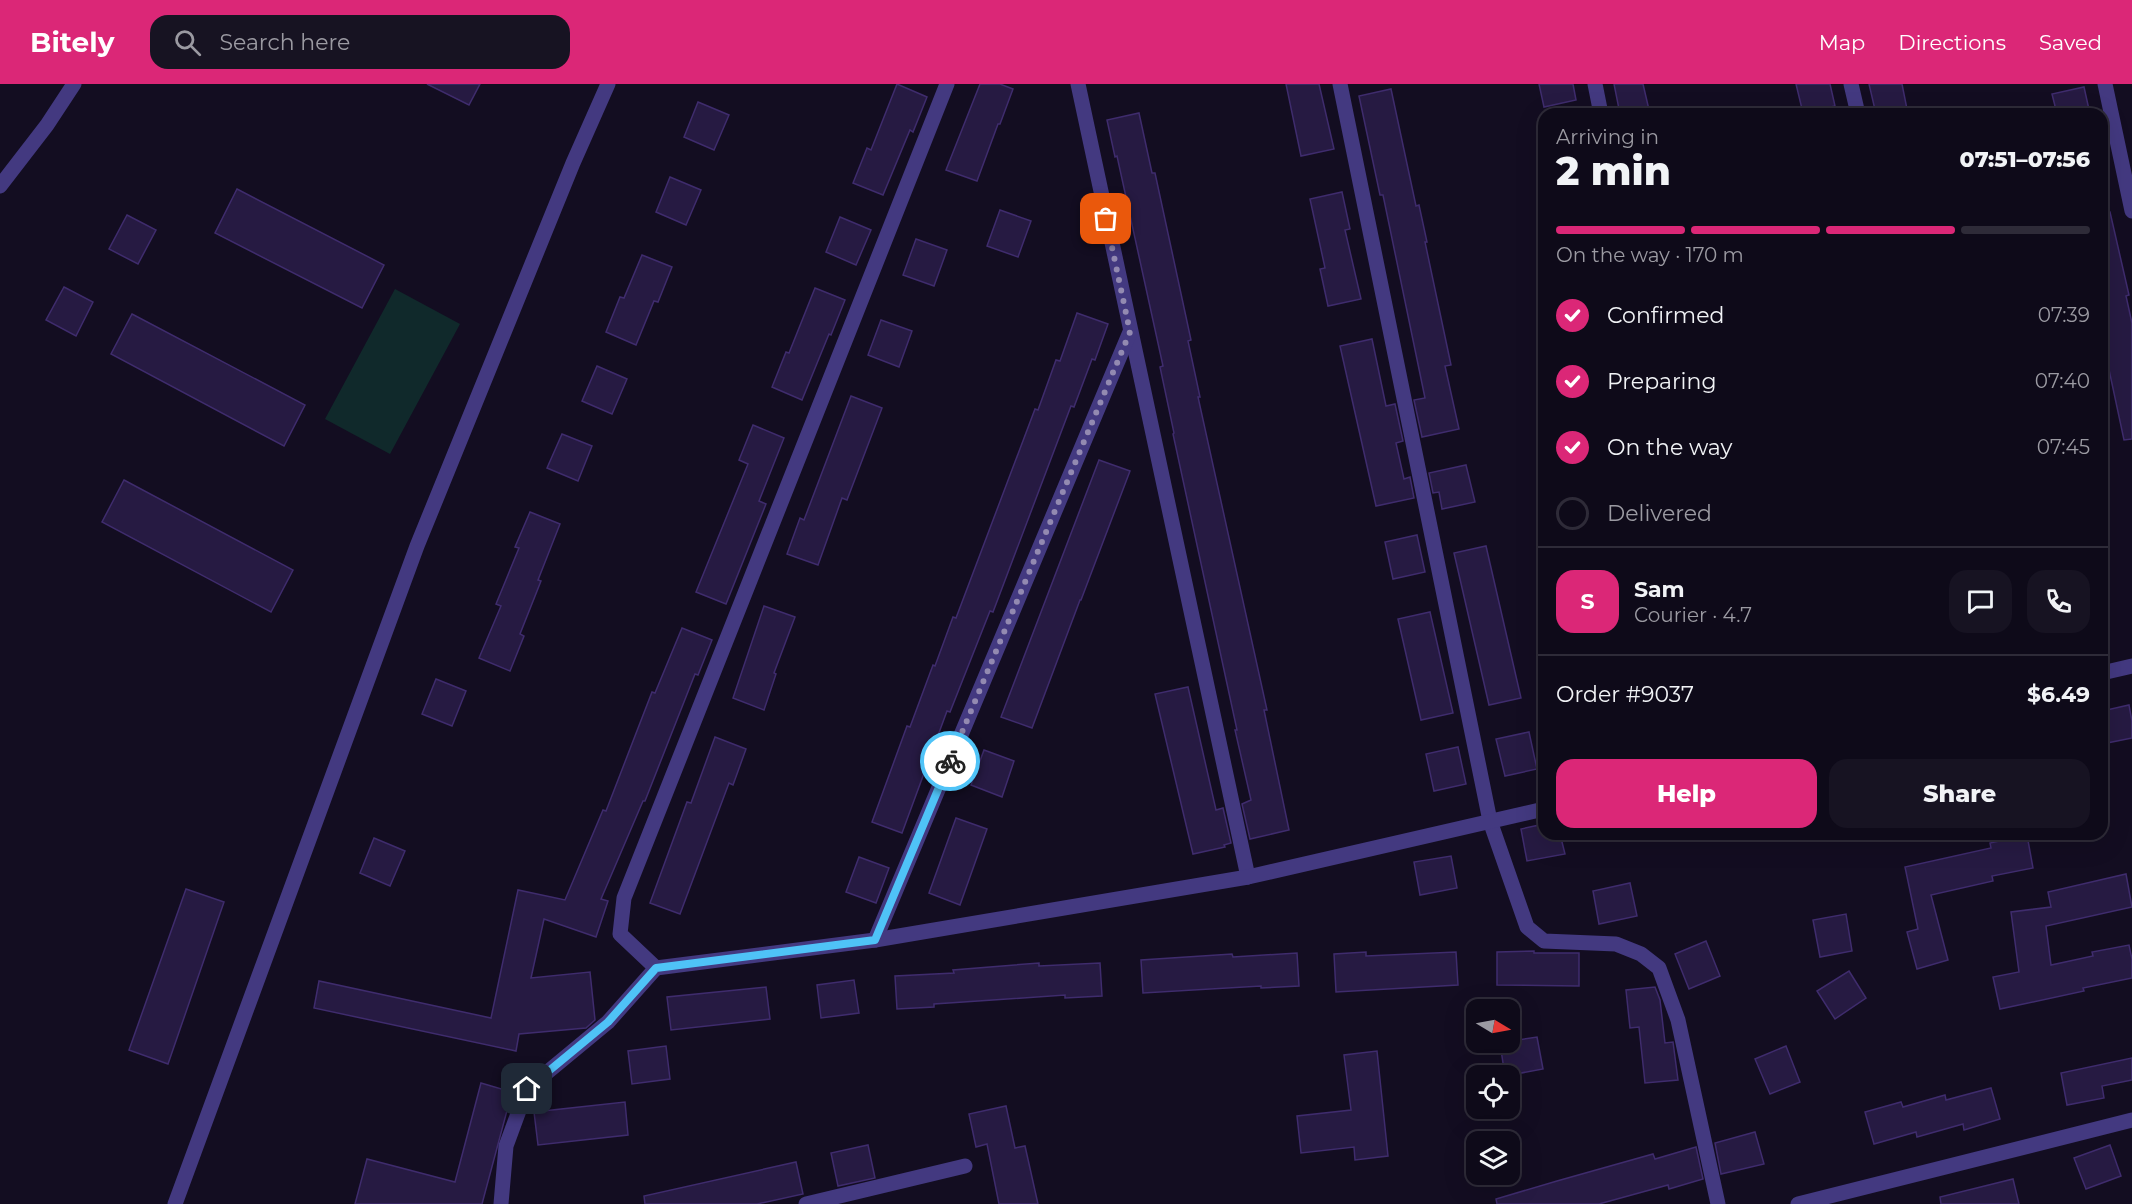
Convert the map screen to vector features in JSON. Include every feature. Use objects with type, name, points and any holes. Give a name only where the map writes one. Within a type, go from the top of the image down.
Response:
[{"type":"street","points":[[0,186],[47,125],[74,84]]},
{"type":"street","points":[[175,1204],[417,546],[608,84]]},
{"type":"street","points":[[656,968],[620,934],[624,898],[947,84]]},
{"type":"street","points":[[1078,84],[1248,877]]},
{"type":"street","points":[[1340,84],[1490,821],[1527,927],[1544,941],[1616,944],[1641,954],[1659,968],[1678,1020],[1718,1204]]},
{"type":"street","points":[[1595,84],[1600,108]]},
{"type":"street","points":[[1851,84],[1857,108]]},
{"type":"street","points":[[2105,84],[2132,212]]},
{"type":"street","points":[[875,940],[1130,332]]},
{"type":"street","points":[[2108,672],[2132,666]]},
{"type":"street","points":[[501,1204],[506,1146],[527,1089],[608,1022],[656,968],[875,940],[1248,877],[1538,810]]},
{"type":"street","points":[[1798,1204],[2132,1120]]},
{"type":"street","points":[[806,1204],[965,1166]]},
{"type":"green space","points":[[395,289],[460,324],[390,454],[325,419]]},
{"type":"building","points":[[427,84],[480,84],[469,105]]},
{"type":"building","points":[[897,84],[927,97],[913,132],[910,130],[883,195],[853,183],[867,148],[871,150]]},
{"type":"building","points":[[980,84],[1000,84],[1013,89],[977,181],[946,170]]},
{"type":"building","points":[[1286,84],[1319,84],[1334,149],[1301,156]]},
{"type":"building","points":[[1539,84],[1573,84],[1576,100],[1544,107]]},
{"type":"building","points":[[1614,84],[1643,84],[1649,108],[1619,108]]},
{"type":"building","points":[[1796,84],[1830,84],[1835,106],[1802,108]]},
{"type":"building","points":[[1869,84],[1902,84],[1907,108],[1875,108]]},
{"type":"building","points":[[2084,87],[2089,108],[2056,108],[2052,94]]},
{"type":"building","points":[[1391,89],[1416,206],[1419,205],[1427,242],[1425,242],[1451,365],[1445,366],[1459,429],[1422,437],[1414,400],[1425,398],[1383,195],[1380,195],[1359,96]]},
{"type":"building","points":[[698,102],[729,115],[714,150],[684,137]]},
{"type":"building","points":[[1139,113],[1152,173],[1155,173],[1191,340],[1188,341],[1200,397],[1198,397],[1267,710],[1264,710],[1289,830],[1250,839],[1242,804],[1251,800],[1173,434],[1160,367],[1163,366],[1107,120]]},
{"type":"building","points":[[670,177],[701,190],[686,225],[656,212]]},
{"type":"building","points":[[237,189],[384,265],[362,308],[215,233]]},
{"type":"building","points":[[1342,192],[1350,229],[1345,230],[1361,299],[1328,306],[1320,269],[1325,268],[1310,199]]},
{"type":"building","points":[[1000,210],[1031,221],[1018,257],[987,246]]},
{"type":"building","points":[[2108,212],[2110,212],[2129,295],[2126,296],[2132,323],[2132,439],[2124,440],[2108,365]]},
{"type":"building","points":[[127,215],[156,230],[138,264],[109,249]]},
{"type":"building","points":[[840,217],[871,230],[856,265],[826,252]]},
{"type":"building","points":[[916,239],[947,250],[934,286],[903,275]]},
{"type":"building","points":[[642,255],[672,267],[658,302],[654,301],[636,345],[606,332],[620,297],[624,298]]},
{"type":"building","points":[[64,287],[93,302],[76,336],[46,320]]},
{"type":"building","points":[[815,288],[845,300],[802,400],[772,387],[786,352],[789,353]]},
{"type":"building","points":[[1077,313],[1108,324],[1095,360],[1092,359],[1074,407],[1071,406],[993,612],[990,611],[950,712],[947,711],[902,833],[872,822],[907,726],[910,727],[953,617],[956,618],[1035,409],[1038,410],[1056,360],[1060,361]]},
{"type":"building","points":[[132,314],[305,405],[284,446],[111,354]]},
{"type":"building","points":[[881,320],[912,331],[899,367],[868,355]]},
{"type":"building","points":[[1372,339],[1386,406],[1395,404],[1403,441],[1396,443],[1404,479],[1410,477],[1414,498],[1376,506],[1340,346]]},
{"type":"building","points":[[597,366],[627,379],[612,414],[582,401]]},
{"type":"building","points":[[851,396],[882,408],[847,500],[842,498],[818,565],[787,554],[800,518],[804,520]]},
{"type":"building","points":[[753,425],[784,438],[759,501],[766,504],[726,604],[696,592],[748,464],[739,460]]},
{"type":"building","points":[[562,434],[592,446],[578,481],[547,468]]},
{"type":"building","points":[[1099,460],[1130,471],[1032,728],[1001,717]]},
{"type":"building","points":[[1466,465],[1475,502],[1442,509],[1439,492],[1433,493],[1429,473]]},
{"type":"building","points":[[124,480],[293,570],[271,612],[102,522]]},
{"type":"building","points":[[530,512],[560,524],[538,580],[541,581],[520,634],[524,636],[510,671],[479,658],[501,606],[496,604],[519,548],[515,547]]},
{"type":"building","points":[[1417,535],[1425,572],[1393,579],[1385,542]]},
{"type":"building","points":[[1486,546],[1521,698],[1489,705],[1454,553]]},
{"type":"building","points":[[764,606],[795,617],[774,673],[776,674],[764,710],[733,698]]},
{"type":"building","points":[[1430,612],[1453,713],[1421,720],[1398,619]]},
{"type":"building","points":[[682,628],[712,640],[698,675],[695,674],[645,801],[643,801],[601,899],[608,901],[596,937],[544,919],[531,978],[590,972],[595,1020],[586,1028],[519,1034],[516,1051],[314,1008],[319,981],[491,1018],[518,890],[565,900],[603,810],[606,811],[652,692],[655,693]]},
{"type":"building","points":[[436,679],[466,691],[452,726],[422,714]]},
{"type":"building","points":[[1188,687],[1216,810],[1223,808],[1231,843],[1224,845],[1225,847],[1193,854],[1155,694]]},
{"type":"building","points":[[2129,705],[2132,738],[2108,743],[2108,710]]},
{"type":"building","points":[[1529,732],[1537,769],[1505,776],[1496,739]]},
{"type":"building","points":[[715,737],[746,749],[733,785],[729,783],[680,914],[650,903],[687,802],[691,803]]},
{"type":"building","points":[[1458,747],[1466,784],[1434,791],[1426,754]]},
{"type":"building","points":[[984,750],[1014,761],[1002,797],[971,785]]},
{"type":"building","points":[[956,818],[987,829],[960,905],[929,893]]},
{"type":"building","points":[[1538,825],[1538,840],[1562,840],[1565,854],[1527,861],[1521,829]]},
{"type":"building","points":[[374,838],[405,851],[390,886],[360,873]]},
{"type":"building","points":[[2004,840],[2028,840],[2033,868],[1992,876],[1993,881],[1931,895],[1948,960],[1917,969],[1907,932],[1918,929],[1905,867],[1991,848],[1990,843]]},
{"type":"building","points":[[1451,856],[1457,888],[1420,895],[1414,862]]},
{"type":"building","points":[[859,857],[889,868],[876,903],[846,892]]},
{"type":"building","points":[[2126,874],[2132,907],[2046,926],[2051,965],[2093,956],[2092,952],[2129,945],[2132,978],[2000,1009],[1993,977],[2019,972],[2011,912],[2051,907],[2048,892]]},
{"type":"building","points":[[1630,883],[1637,916],[1599,924],[1593,891]]},
{"type":"building","points":[[186,889],[224,902],[168,1064],[129,1050]]},
{"type":"building","points":[[1846,914],[1852,951],[1820,957],[1813,920]]},
{"type":"building","points":[[1706,941],[1720,976],[1689,989],[1675,954]]},
{"type":"building","points":[[1534,951],[1534,953],[1579,953],[1579,986],[1497,985],[1497,952]]},
{"type":"building","points":[[1366,952],[1366,956],[1456,952],[1458,985],[1336,992],[1334,954]]},
{"type":"building","points":[[1297,953],[1299,986],[1143,993],[1141,960],[1232,954],[1233,957]]},
{"type":"building","points":[[1039,963],[1039,966],[1100,963],[1102,996],[1065,998],[1065,995],[934,1004],[934,1007],[897,1009],[895,976],[954,973],[953,970]]},
{"type":"building","points":[[1849,971],[1866,998],[1835,1019],[1817,991]]},
{"type":"building","points":[[854,980],[859,1013],[821,1018],[817,985]]},
{"type":"building","points":[[766,987],[770,1019],[671,1030],[667,997]]},
{"type":"building","points":[[1655,987],[1660,1000],[1665,1043],[1673,1042],[1678,1080],[1645,1083],[1639,1027],[1630,1028],[1626,990]]},
{"type":"building","points":[[1537,1037],[1543,1069],[1520,1073],[1520,1065],[1503,1065],[1502,1053],[1520,1053],[1520,1040]]},
{"type":"building","points":[[666,1046],[670,1079],[632,1084],[628,1051]]},
{"type":"building","points":[[1786,1046],[1800,1082],[1770,1094],[1755,1059]]},
{"type":"building","points":[[1377,1051],[1388,1156],[1355,1160],[1354,1147],[1301,1153],[1297,1116],[1351,1110],[1344,1055]]},
{"type":"building","points":[[2132,1058],[2132,1080],[2102,1086],[2104,1098],[2067,1105],[2061,1073]]},
{"type":"building","points":[[481,1083],[512,1092],[482,1204],[355,1204],[367,1159],[455,1182]]},
{"type":"building","points":[[1991,1088],[2000,1119],[1964,1130],[1963,1124],[1917,1137],[1916,1132],[1874,1144],[1865,1112],[1901,1102],[1903,1107],[1945,1095],[1946,1100]]},
{"type":"building","points":[[625,1102],[628,1135],[538,1145],[534,1112]]},
{"type":"building","points":[[1006,1106],[1015,1148],[1025,1146],[1038,1204],[999,1204],[987,1144],[976,1147],[969,1114]]},
{"type":"building","points":[[1755,1132],[1764,1164],[1721,1174],[1715,1143]]},
{"type":"building","points":[[868,1145],[875,1178],[838,1186],[831,1153]]},
{"type":"building","points":[[2110,1145],[2121,1176],[2086,1189],[2074,1158]]},
{"type":"building","points":[[1696,1147],[1703,1179],[1669,1189],[1668,1185],[1599,1204],[1497,1204],[1496,1199],[1557,1181],[1653,1154],[1655,1159]]},
{"type":"building","points":[[796,1162],[803,1194],[757,1204],[645,1204],[644,1196]]},
{"type":"building","points":[[2013,1179],[2019,1204],[1941,1204],[1940,1197]]},
{"type":"way so far","points":[[950,761],[1130,332],[1106,219]]},
{"type":"route","points":[[527,1089],[608,1022],[656,968],[875,940],[950,761]]}]
